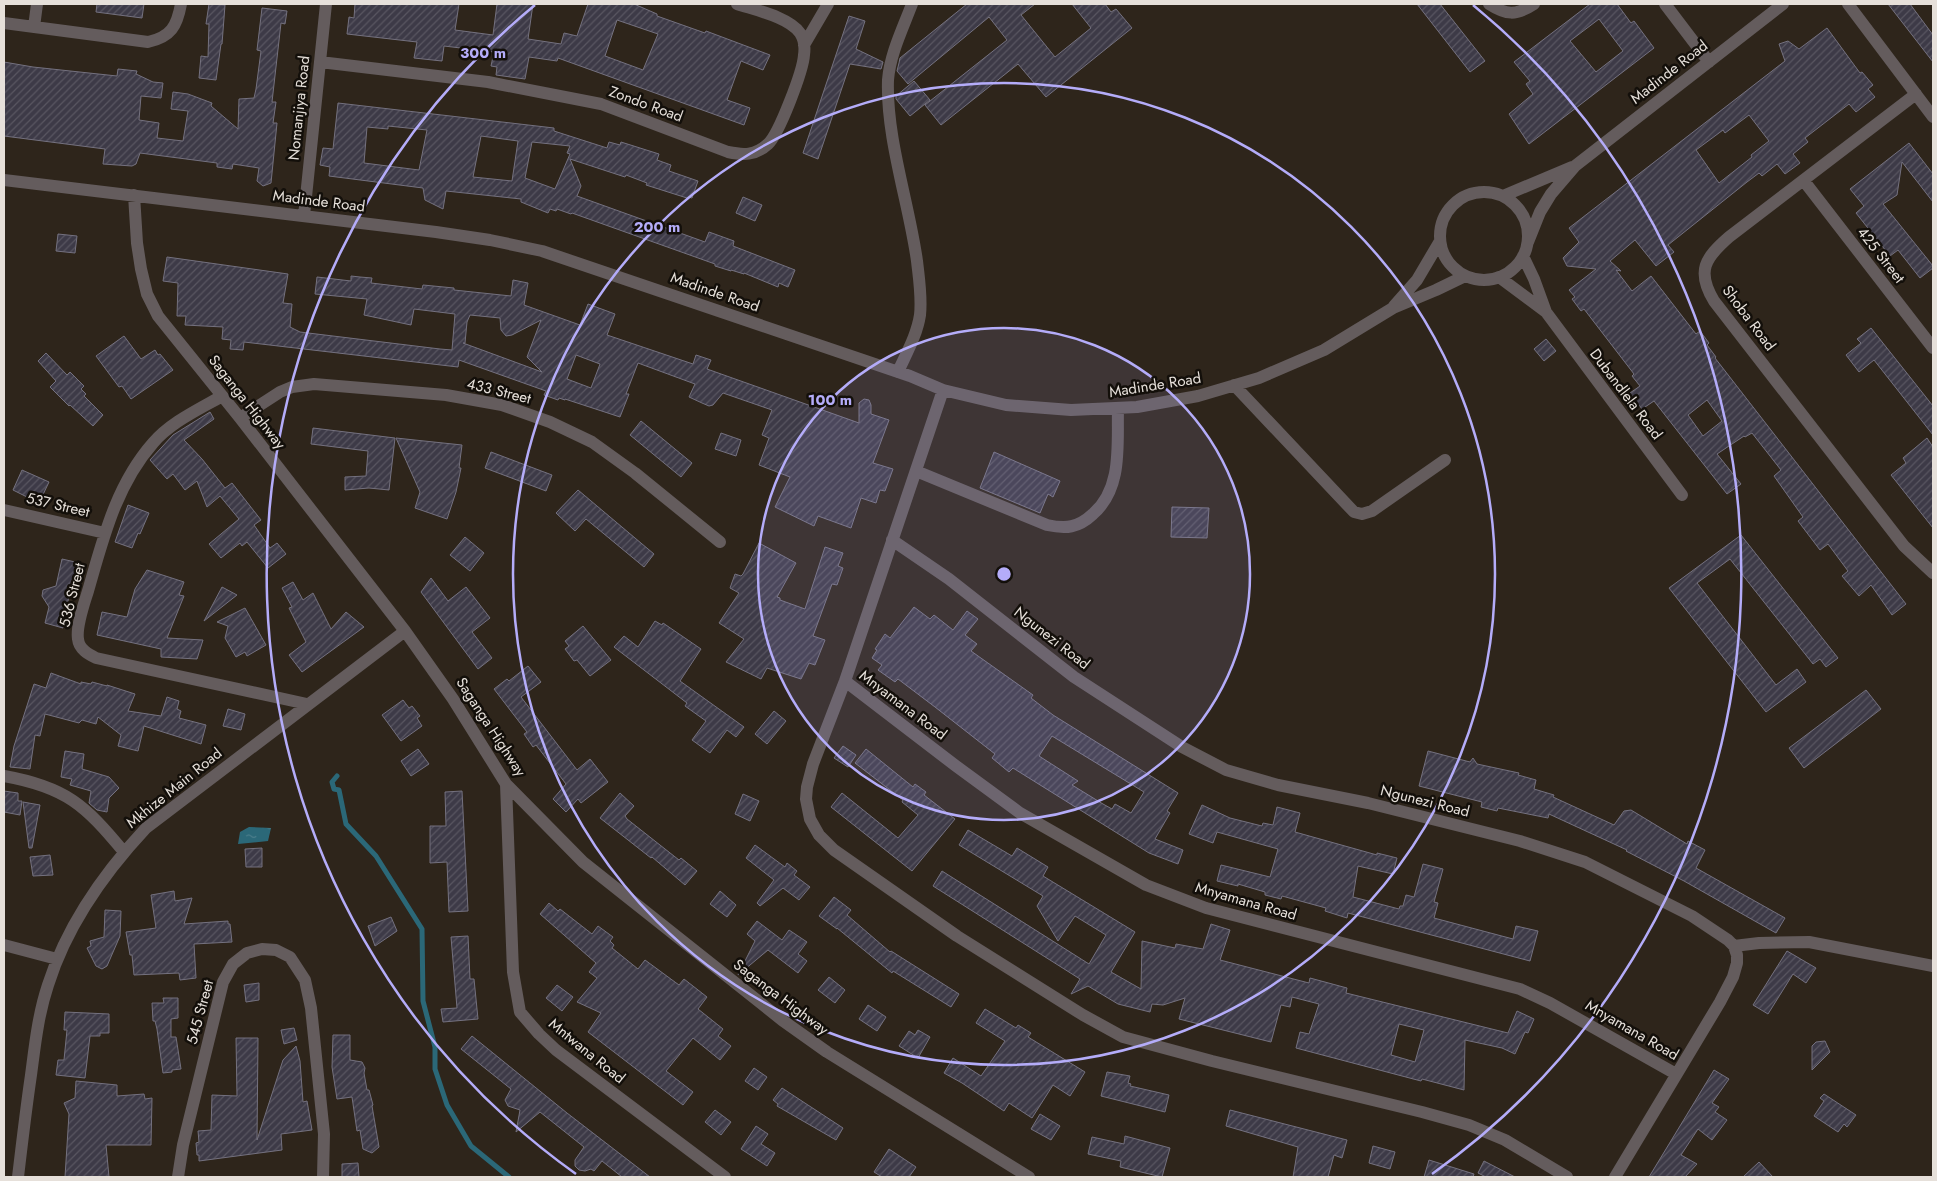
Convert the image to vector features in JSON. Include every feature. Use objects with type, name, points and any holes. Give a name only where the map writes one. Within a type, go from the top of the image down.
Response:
[{"type":"street","points":[[34,26],[37,4]]},
{"type":"street","points":[[4,23],[148,42],[160,39],[169,33],[179,18],[182,4]]},
{"type":"street","name":"Nomanjiya Road","points":[[304,216],[326,4]]},
{"type":"street","points":[[738,4],[786,22],[800,34],[804,45]]},
{"type":"street","points":[[804,45],[828,4]]},
{"type":"street","points":[[898,372],[913,340],[920,315],[920,284],[908,206],[894,140],[888,80],[892,58],[912,4]]},
{"type":"street","points":[[1489,4],[1511,14],[1534,4]]},
{"type":"street","points":[[1665,4],[1709,62]]},
{"type":"street","name":"Madinde Road","points":[[1528,242],[1540,212],[1551,194],[1575,166],[1784,4]]},
{"type":"street","points":[[1848,4],[1933,116]]},
{"type":"street","name":"Zondo Road","points":[[320,62],[488,82],[601,104],[728,152],[746,155],[757,152],[768,144],[775,134],[784,115],[804,58],[804,45]]},
{"type":"street","name":"Shoba Road","points":[[1916,94],[1712,252],[1707,260],[1704,274],[1707,289],[1714,301],[1904,546],[1933,573]]},
{"type":"street","name":"Madinde Road","points":[[1503,196],[1575,166]]},
{"type":"street","name":"Madinde Road","points":[[4,180],[454,234],[542,251],[898,372],[943,390],[1006,405],[1037,408],[1071,410],[1138,407],[1198,396],[1259,378],[1324,350],[1393,308],[1465,276]]},
{"type":"street","name":"425 Street","points":[[1804,181],[1933,348]]},
{"type":"street","points":[[1486,191],[1503,196],[1515,204],[1525,220],[1528,242],[1523,256],[1513,269],[1499,277],[1480,280],[1465,276],[1446,258],[1440,241],[1442,220],[1451,206],[1464,196],[1486,191]]},
{"type":"street","name":"Saganga Highway","points":[[134,195],[137,243],[147,294],[158,316],[240,418],[405,632],[454,699],[506,784],[583,862],[782,1020],[827,1052],[1029,1177]]},
{"type":"street","name":"Madinde Road","points":[[1393,308],[1417,280],[1440,241]]},
{"type":"street","name":"Dubandlela Road","points":[[1523,256],[1546,312]]},
{"type":"street","name":"Dubandlela Road","points":[[1499,277],[1546,312],[1682,494]]},
{"type":"street","name":"433 Street","points":[[240,418],[280,392],[292,387],[314,384],[446,395],[502,405],[550,422],[592,442],[635,473],[720,542]]},
{"type":"street","points":[[1234,385],[1354,512],[1362,514],[1372,510],[1444,460]]},
{"type":"street","points":[[943,390],[845,681],[813,764],[806,799],[810,819],[819,835],[834,850],[957,936],[1083,1015],[1123,1037],[1422,1112],[1469,1126],[1505,1140],[1567,1177]]},
{"type":"street","name":"536 Street","points":[[222,396],[165,430],[152,445],[122,490],[105,533],[80,618],[78,639],[81,647],[96,658],[308,704]]},
{"type":"street","points":[[916,471],[1047,525],[1063,529],[1077,525],[1099,509],[1107,498],[1114,482],[1118,409]]},
{"type":"street","name":"537 Street","points":[[4,510],[105,533]]},
{"type":"street","name":"Ngunezi Road","points":[[892,540],[949,579],[1074,677],[1182,747],[1226,770],[1278,785],[1368,803],[1520,841],[1585,862],[1692,916],[1734,946]]},
{"type":"street","name":"Mkhize Main Road","points":[[18,1177],[38,1021],[57,959],[73,924],[97,887],[124,852],[146,828],[405,632]]},
{"type":"street","name":"Mnyamana Road","points":[[845,681],[1020,813],[1146,885],[1206,908],[1520,989],[1550,1003],[1676,1074]]},
{"type":"street","points":[[4,776],[43,785],[62,793],[79,804],[101,824],[124,852]]},
{"type":"street","name":"Mntwana Road","points":[[506,784],[513,972],[520,1012],[556,1050],[725,1177]]},
{"type":"street","points":[[1615,1177],[1733,977],[1737,963],[1734,946],[1767,942],[1809,942],[1933,966]]},
{"type":"street","points":[[4,945],[57,959]]},
{"type":"street","name":"545 Street","points":[[178,1177],[183,1145],[223,982],[233,964],[247,952],[262,949],[276,950],[290,957],[305,980],[311,1008],[324,1134],[323,1177]]},
{"type":"water","points":[[249,827],[271,828],[268,841],[238,844],[240,832]]},
{"type":"building","points":[[97,4],[144,4],[142,18],[96,12]]},
{"type":"building","points":[[209,4],[225,5],[222,44],[216,80],[199,78],[201,56],[208,57],[209,24],[206,24]]},
{"type":"building","points":[[355,4],[459,4],[455,30],[493,35],[497,4],[533,4],[528,39],[561,44],[564,33],[577,36],[588,4],[634,4],[657,14],[657,16],[705,33],[706,31],[770,55],[763,70],[741,61],[727,100],[750,108],[744,125],[558,58],[557,61],[529,57],[525,79],[496,75],[497,67],[491,66],[494,52],[444,46],[442,61],[414,58],[417,42],[347,34],[349,17],[354,18]],"holes":[[[617,20],[658,34],[643,70],[605,56]]]},
{"type":"building","points":[[967,4],[1035,4],[1021,15],[1055,57],[1091,28],[1072,4],[1105,4],[1111,12],[1116,9],[1132,28],[1046,97],[1018,64],[941,125],[925,105],[1007,40],[989,17],[908,84],[897,71],[900,58]]},
{"type":"building","points":[[1417,4],[1440,4],[1485,61],[1470,72]]},
{"type":"building","points":[[1590,4],[1617,4],[1631,23],[1634,21],[1654,48],[1529,144],[1509,114],[1533,94],[1526,84],[1530,81],[1514,62]],"holes":[[[1599,19],[1623,51],[1596,72],[1570,41]]]},
{"type":"building","points":[[1888,4],[1910,4],[1933,35],[1933,62]]},
{"type":"building","points":[[262,8],[287,11],[285,24],[281,23],[272,102],[276,102],[273,123],[277,123],[271,183],[263,186],[257,181],[259,168],[233,164],[232,169],[217,167],[217,163],[140,153],[136,164],[132,166],[103,164],[105,149],[4,136],[4,62],[117,76],[118,69],[137,71],[136,74],[153,82],[163,83],[161,98],[141,96],[139,120],[159,123],[157,138],[183,141],[188,111],[171,109],[173,92],[188,94],[212,103],[211,106],[238,129],[239,99],[254,98],[256,89],[261,51],[257,50]]},
{"type":"building","points":[[849,16],[865,21],[856,49],[883,62],[881,69],[850,64],[818,159],[803,153]]},
{"type":"building","points":[[1827,28],[1860,73],[1862,72],[1873,85],[1868,89],[1875,97],[1856,112],[1849,104],[1805,138],[1808,142],[1793,154],[1800,163],[1785,174],[1777,164],[1762,176],[1759,173],[1747,182],[1668,245],[1674,252],[1656,266],[1635,240],[1610,261],[1621,271],[1616,270],[1632,291],[1651,276],[1696,334],[1700,331],[1709,343],[1707,345],[1715,358],[1906,604],[1892,615],[1871,585],[1859,596],[1842,576],[1848,571],[1828,544],[1820,550],[1798,521],[1803,517],[1774,476],[1781,470],[1752,433],[1744,436],[1717,454],[1741,484],[1727,494],[1654,401],[1642,409],[1630,393],[1640,386],[1632,376],[1634,374],[1584,309],[1581,311],[1572,299],[1575,297],[1569,290],[1596,269],[1567,266],[1563,258],[1579,242],[1569,228],[1785,61],[1779,44],[1788,41],[1799,49]],"holes":[[[1749,115],[1769,141],[1719,183],[1696,150],[1723,130],[1725,133]],[[1707,400],[1722,421],[1703,436],[1688,415]]]},
{"type":"building","points":[[914,81],[930,100],[910,116],[896,99],[896,96]]},
{"type":"building","points":[[338,103],[554,128],[554,131],[607,148],[609,142],[620,145],[621,142],[659,154],[657,160],[671,165],[669,171],[698,181],[692,198],[646,185],[647,183],[626,175],[625,177],[570,159],[581,186],[577,196],[705,242],[709,232],[734,241],[733,246],[795,270],[788,287],[779,283],[778,287],[744,273],[715,266],[715,264],[572,213],[550,209],[548,213],[521,202],[521,199],[446,191],[443,209],[425,200],[423,188],[329,176],[330,167],[320,165],[323,148],[333,149]],"holes":[[[388,126],[427,130],[419,170],[364,163],[367,127],[388,129]],[[481,136],[518,141],[512,181],[473,177]],[[532,142],[570,146],[567,153],[570,154],[555,189],[525,178]]]},
{"type":"building","points":[[1909,143],[1933,174],[1933,202],[1902,162],[1897,195],[1883,204],[1933,266],[1920,278],[1898,250],[1890,256],[1856,213],[1864,206],[1850,189]]},
{"type":"building","points":[[743,197],[762,205],[755,221],[736,213]]},
{"type":"building","points":[[58,234],[77,236],[75,253],[56,251]]},
{"type":"building","points":[[167,257],[288,274],[283,303],[292,304],[290,327],[300,332],[452,350],[455,314],[414,309],[411,325],[364,315],[367,299],[315,294],[317,277],[351,281],[351,276],[372,278],[371,283],[422,289],[423,285],[511,296],[513,280],[528,283],[524,305],[580,325],[588,304],[615,314],[607,335],[693,364],[696,355],[711,360],[707,369],[859,423],[859,403],[864,399],[869,400],[871,414],[889,420],[873,463],[893,469],[885,491],[880,490],[876,503],[861,498],[851,528],[818,516],[814,526],[775,507],[790,477],[759,465],[769,438],[762,435],[772,410],[723,393],[713,405],[709,406],[689,397],[695,384],[638,363],[626,394],[629,394],[620,417],[565,399],[559,398],[558,400],[544,395],[546,391],[459,360],[458,367],[244,342],[243,350],[230,349],[231,340],[222,339],[223,327],[185,325],[186,316],[177,316],[178,283],[163,281]],"holes":[[[470,315],[500,318],[501,330],[506,336],[512,335],[541,320],[527,357],[542,372],[463,343],[465,343],[467,322]],[[576,355],[600,364],[591,388],[567,379]]]},
{"type":"building","points":[[1871,328],[1933,406],[1933,435],[1874,360],[1859,372],[1846,355],[1861,343],[1857,339]]},
{"type":"building","points":[[124,336],[141,359],[155,350],[173,370],[131,399],[122,386],[119,387],[96,356]]},
{"type":"building","points":[[1546,339],[1556,351],[1544,361],[1534,349]]},
{"type":"building","points":[[46,353],[67,375],[70,372],[84,386],[81,389],[86,394],[84,396],[103,415],[93,426],[50,387],[56,381],[38,361]]},
{"type":"building","points":[[210,412],[214,419],[184,440],[225,488],[232,483],[261,520],[254,525],[270,548],[277,543],[286,554],[268,568],[247,542],[242,546],[240,543],[221,558],[209,544],[239,519],[220,496],[207,507],[197,481],[185,490],[173,474],[167,479],[150,460],[173,435]]},
{"type":"building","points":[[641,421],[692,463],[681,477],[630,435]]},
{"type":"building","points":[[313,428],[395,438],[389,490],[369,488],[345,490],[345,477],[366,476],[368,451],[311,444]]},
{"type":"building","points":[[721,433],[741,440],[736,456],[715,449]]},
{"type":"building","points":[[396,438],[462,445],[459,468],[461,468],[456,492],[447,519],[415,508],[420,492]]},
{"type":"building","points":[[1927,438],[1933,447],[1933,528],[1891,475],[1906,463],[1903,458]]},
{"type":"building","points":[[491,452],[552,475],[546,491],[485,468]]},
{"type":"building","points":[[994,452],[1060,481],[1053,497],[1048,494],[1040,513],[980,488]]},
{"type":"building","points":[[22,470],[49,482],[39,503],[13,490]]},
{"type":"building","points":[[578,490],[654,554],[644,567],[586,519],[575,531],[556,513]]},
{"type":"building","points":[[128,505],[149,513],[132,548],[115,542]]},
{"type":"building","points":[[1172,507],[1209,508],[1207,538],[1171,537]]},
{"type":"building","points":[[1741,535],[1838,658],[1826,667],[1820,659],[1813,664],[1730,559],[1697,583],[1776,685],[1797,669],[1806,682],[1766,712],[1669,588]]},
{"type":"building","points":[[465,537],[484,553],[470,571],[450,555]]},
{"type":"building","points":[[759,543],[796,563],[777,597],[780,600],[805,609],[825,547],[843,553],[838,566],[843,568],[837,585],[832,584],[813,636],[825,640],[815,665],[809,663],[801,679],[767,668],[761,679],[726,662],[744,639],[719,623],[739,593],[730,588],[735,574],[741,576],[743,574]]},
{"type":"building","points":[[62,559],[84,564],[79,587],[71,585],[63,628],[45,623],[49,607],[42,596],[43,590],[56,586]]},
{"type":"building","points":[[147,570],[184,582],[179,595],[184,596],[167,638],[203,640],[197,659],[161,657],[161,649],[97,635],[102,612],[127,617],[135,589]]},
{"type":"building","points":[[431,578],[448,601],[466,587],[490,618],[472,632],[492,658],[478,669],[421,592]]},
{"type":"building","points":[[293,582],[303,600],[313,593],[331,629],[346,612],[364,627],[302,672],[289,655],[306,642],[289,608],[292,607],[282,588]]},
{"type":"building","points":[[222,587],[237,595],[204,621]]},
{"type":"building","points":[[914,607],[930,619],[934,615],[953,630],[967,611],[978,619],[965,635],[977,644],[971,651],[1033,695],[1031,698],[1053,715],[1178,793],[1167,811],[1170,813],[1155,839],[1183,850],[1178,864],[1149,853],[1013,768],[1009,772],[992,758],[995,754],[935,707],[898,679],[895,682],[878,670],[882,665],[872,658],[877,650],[875,649],[885,634],[890,638]],"holes":[[[1052,736],[1144,792],[1131,813],[1115,804],[1112,809],[1072,785],[1078,781],[1039,756]]]},
{"type":"building","points":[[245,608],[266,645],[247,656],[245,652],[236,657],[225,638],[228,626],[217,622]]},
{"type":"building","points":[[655,621],[662,625],[663,623],[701,649],[680,681],[744,727],[736,737],[727,730],[710,753],[692,740],[706,721],[685,706],[687,703],[614,647],[624,636],[638,647]]},
{"type":"building","points":[[583,626],[611,660],[590,676],[577,660],[574,661],[565,649],[569,646],[565,641]]},
{"type":"building","points":[[528,666],[541,682],[521,697],[577,770],[590,759],[608,782],[581,803],[578,799],[566,812],[553,799],[566,784],[536,745],[533,747],[524,734],[527,732],[494,689],[507,679],[509,681]]},
{"type":"building","points":[[51,673],[81,684],[81,682],[91,684],[92,682],[135,694],[128,711],[161,716],[167,697],[179,701],[177,709],[181,711],[179,718],[206,725],[201,744],[144,726],[138,751],[118,746],[121,735],[98,717],[96,724],[82,720],[79,723],[45,714],[40,736],[35,735],[30,769],[10,767],[14,746],[34,684],[46,688]]},
{"type":"building","points":[[1866,690],[1881,709],[1804,768],[1789,748]]},
{"type":"building","points":[[403,700],[409,708],[412,706],[420,716],[417,718],[422,726],[401,741],[382,715]]},
{"type":"building","points":[[228,709],[245,714],[241,730],[223,726]]},
{"type":"building","points":[[774,711],[786,721],[767,744],[755,734]]},
{"type":"building","points":[[843,746],[856,755],[848,767],[834,758]]},
{"type":"building","points":[[418,749],[429,764],[411,776],[401,761]]},
{"type":"building","points":[[866,749],[913,787],[915,784],[926,792],[924,795],[955,819],[912,871],[831,807],[842,793],[898,838],[918,815],[902,802],[903,800],[855,763]]},
{"type":"building","points":[[65,751],[84,754],[82,769],[109,777],[119,788],[109,798],[107,812],[97,810],[89,803],[91,791],[70,785],[72,779],[61,777]]},
{"type":"building","points":[[1428,751],[1470,762],[1473,758],[1477,764],[1519,773],[1518,775],[1536,780],[1534,789],[1554,795],[1553,797],[1614,825],[1624,811],[1631,810],[1687,844],[1688,841],[1705,850],[1696,868],[1785,918],[1776,933],[1627,850],[1549,814],[1548,818],[1498,808],[1497,811],[1481,807],[1482,802],[1419,786]]},
{"type":"building","points":[[4,791],[18,793],[18,801],[22,801],[20,815],[4,812]]},
{"type":"building","points":[[462,791],[468,911],[449,912],[447,862],[430,863],[430,826],[446,826],[445,792]]},
{"type":"building","points":[[620,793],[634,806],[625,816],[627,819],[679,860],[681,858],[697,871],[685,885],[652,857],[600,818]]},
{"type":"building","points":[[743,794],[759,801],[750,821],[735,814]]},
{"type":"building","points":[[23,802],[40,805],[32,848],[29,848]]},
{"type":"building","points":[[1202,805],[1230,818],[1262,826],[1263,823],[1273,825],[1277,807],[1300,813],[1295,832],[1377,855],[1377,853],[1397,858],[1393,874],[1358,866],[1353,897],[1399,909],[1400,906],[1403,906],[1406,895],[1414,897],[1423,864],[1443,869],[1434,902],[1438,903],[1434,918],[1513,939],[1516,926],[1538,931],[1530,961],[1348,913],[1347,918],[1325,911],[1326,908],[1282,896],[1281,899],[1265,895],[1265,892],[1238,884],[1238,886],[1217,881],[1221,865],[1270,877],[1278,849],[1217,832],[1213,843],[1189,834]]},
{"type":"building","points":[[968,830],[1012,856],[1017,848],[1048,867],[1043,876],[1135,932],[1111,972],[1141,989],[1142,941],[1175,948],[1176,944],[1203,949],[1211,924],[1230,930],[1220,960],[1309,983],[1310,978],[1347,988],[1346,993],[1508,1033],[1517,1011],[1534,1019],[1528,1033],[1525,1032],[1515,1054],[1502,1048],[1465,1040],[1464,1090],[1422,1079],[1421,1081],[1296,1048],[1300,1032],[1309,1034],[1319,1004],[1292,997],[1290,1007],[1281,1005],[1271,1042],[1179,1019],[1185,998],[1163,1005],[1152,1004],[1150,1012],[1118,1004],[1088,986],[1071,994],[1080,979],[933,886],[942,871],[1089,964],[1106,935],[1075,916],[1058,941],[1037,906],[1043,896],[959,845]],"holes":[[[1399,1024],[1424,1030],[1415,1062],[1391,1055]]]},
{"type":"building","points":[[755,845],[785,867],[787,863],[797,871],[794,875],[810,887],[799,900],[783,888],[760,906],[757,903],[774,880],[746,858]]},
{"type":"building","points":[[262,848],[262,867],[246,867],[245,849]]},
{"type":"building","points":[[50,855],[53,875],[33,876],[30,857]]},
{"type":"building","points":[[174,891],[175,901],[192,898],[184,924],[228,921],[232,942],[194,944],[196,978],[180,980],[179,973],[134,975],[132,955],[130,955],[126,932],[156,928],[151,895]]},
{"type":"building","points":[[720,891],[736,905],[727,917],[710,904]]},
{"type":"building","points":[[834,897],[851,910],[847,915],[890,952],[959,994],[951,1007],[893,971],[892,973],[837,928],[819,916]]},
{"type":"building","points":[[549,903],[558,911],[560,909],[592,934],[598,926],[613,937],[610,941],[614,945],[612,948],[638,969],[645,960],[679,985],[684,979],[707,997],[698,1009],[723,1029],[718,1036],[731,1046],[720,1060],[693,1038],[666,1071],[693,1092],[683,1105],[588,1032],[601,1013],[577,1002],[597,978],[589,972],[596,963],[540,914]]},
{"type":"building","points":[[105,910],[121,911],[120,936],[107,966],[102,969],[96,966],[87,948],[91,946],[90,941],[104,937]]},
{"type":"building","points":[[391,917],[397,931],[375,946],[368,926]]},
{"type":"building","points":[[757,921],[782,940],[789,930],[807,942],[798,954],[807,961],[798,973],[768,950],[738,975],[755,941],[747,934]]},
{"type":"building","points":[[468,936],[470,979],[474,979],[478,1019],[443,1022],[441,1009],[457,1008],[451,937]]},
{"type":"building","points":[[1787,951],[1816,968],[1806,983],[1793,974],[1768,1014],[1753,1005]]},
{"type":"building","points":[[829,977],[845,990],[835,1003],[818,990]]},
{"type":"building","points":[[259,983],[259,1000],[246,1002],[244,985]]},
{"type":"building","points":[[557,985],[573,997],[562,1011],[546,998]]},
{"type":"building","points":[[163,998],[178,998],[178,1018],[171,1019],[171,1037],[176,1037],[181,1069],[163,1073],[157,1029],[155,1021],[153,1021],[152,1003],[164,1003]]},
{"type":"building","points":[[868,1005],[886,1017],[877,1031],[859,1019]]},
{"type":"building","points":[[985,1009],[1016,1028],[1018,1025],[1031,1033],[1028,1037],[1085,1072],[1070,1096],[1053,1085],[1032,1118],[1009,1103],[1004,1111],[944,1073],[953,1058],[981,1076],[1005,1041],[976,1023]]},
{"type":"building","points":[[65,1012],[109,1014],[109,1033],[100,1033],[100,1036],[90,1036],[85,1078],[56,1075],[58,1060],[64,1060],[67,1030],[64,1030]]},
{"type":"building","points":[[294,1028],[297,1040],[284,1044],[281,1030]]},
{"type":"building","points":[[918,1030],[930,1037],[918,1058],[899,1046],[909,1031],[915,1035]]},
{"type":"building","points":[[333,1035],[350,1035],[350,1060],[362,1062],[365,1068],[367,1090],[369,1090],[373,1105],[379,1147],[372,1153],[363,1149],[360,1130],[357,1131],[352,1097],[337,1099],[332,1067]]},
{"type":"building","points":[[472,1036],[650,1177],[622,1177],[602,1161],[594,1171],[591,1169],[579,1170],[575,1166],[575,1160],[584,1147],[540,1112],[516,1132],[520,1110],[508,1106],[505,1100],[511,1089],[461,1049]]},
{"type":"building","points":[[236,1038],[258,1038],[257,1140],[283,1060],[296,1046],[300,1061],[303,1102],[307,1101],[312,1130],[281,1134],[282,1150],[199,1161],[196,1143],[199,1142],[198,1131],[211,1130],[212,1095],[237,1096]]},
{"type":"building","points":[[1825,1041],[1830,1052],[1812,1070],[1812,1046],[1816,1042]]},
{"type":"building","points":[[754,1068],[767,1077],[758,1090],[745,1081]]},
{"type":"building","points":[[1714,1070],[1729,1079],[1712,1103],[1719,1107],[1715,1112],[1727,1120],[1712,1140],[1698,1129],[1681,1155],[1697,1164],[1685,1177],[1649,1177]]},
{"type":"building","points":[[1107,1072],[1130,1076],[1128,1083],[1131,1084],[1130,1086],[1169,1095],[1165,1112],[1101,1096]]},
{"type":"building","points":[[76,1081],[117,1085],[117,1096],[144,1094],[145,1099],[152,1098],[151,1145],[106,1145],[109,1177],[65,1177],[69,1114],[64,1103],[75,1098]]},
{"type":"building","points":[[782,1088],[843,1128],[836,1140],[777,1106],[778,1104],[773,1100]]},
{"type":"building","points":[[1824,1094],[1856,1115],[1847,1127],[1844,1124],[1838,1132],[1814,1116],[1824,1101],[1820,1098]]},
{"type":"building","points":[[715,1110],[731,1122],[721,1135],[705,1122]]},
{"type":"building","points":[[1230,1110],[1347,1140],[1342,1158],[1334,1155],[1328,1177],[1293,1177],[1298,1147],[1226,1126]]},
{"type":"building","points":[[1040,1114],[1060,1126],[1051,1140],[1031,1129]]},
{"type":"building","points":[[756,1126],[768,1134],[761,1144],[775,1153],[767,1166],[741,1149]]},
{"type":"building","points":[[1125,1136],[1170,1148],[1162,1177],[1120,1167],[1121,1161],[1088,1154],[1092,1137],[1124,1144]]},
{"type":"building","points":[[1373,1146],[1395,1152],[1390,1169],[1369,1163]]},
{"type":"building","points":[[889,1149],[916,1167],[909,1177],[882,1177],[874,1172]]},
{"type":"building","points":[[1429,1160],[1474,1174],[1473,1177],[1424,1177]]},
{"type":"building","points":[[1484,1161],[1515,1177],[1486,1177],[1478,1173]]},
{"type":"building","points":[[1759,1162],[1773,1177],[1743,1177]]},
{"type":"building","points":[[358,1163],[359,1177],[342,1177],[342,1164]]},
{"type":"waterway","points":[[337,776],[332,782],[334,789],[339,790],[346,824],[376,856],[422,929],[423,1001],[435,1047],[435,1069],[447,1105],[471,1146],[509,1177]]}]
